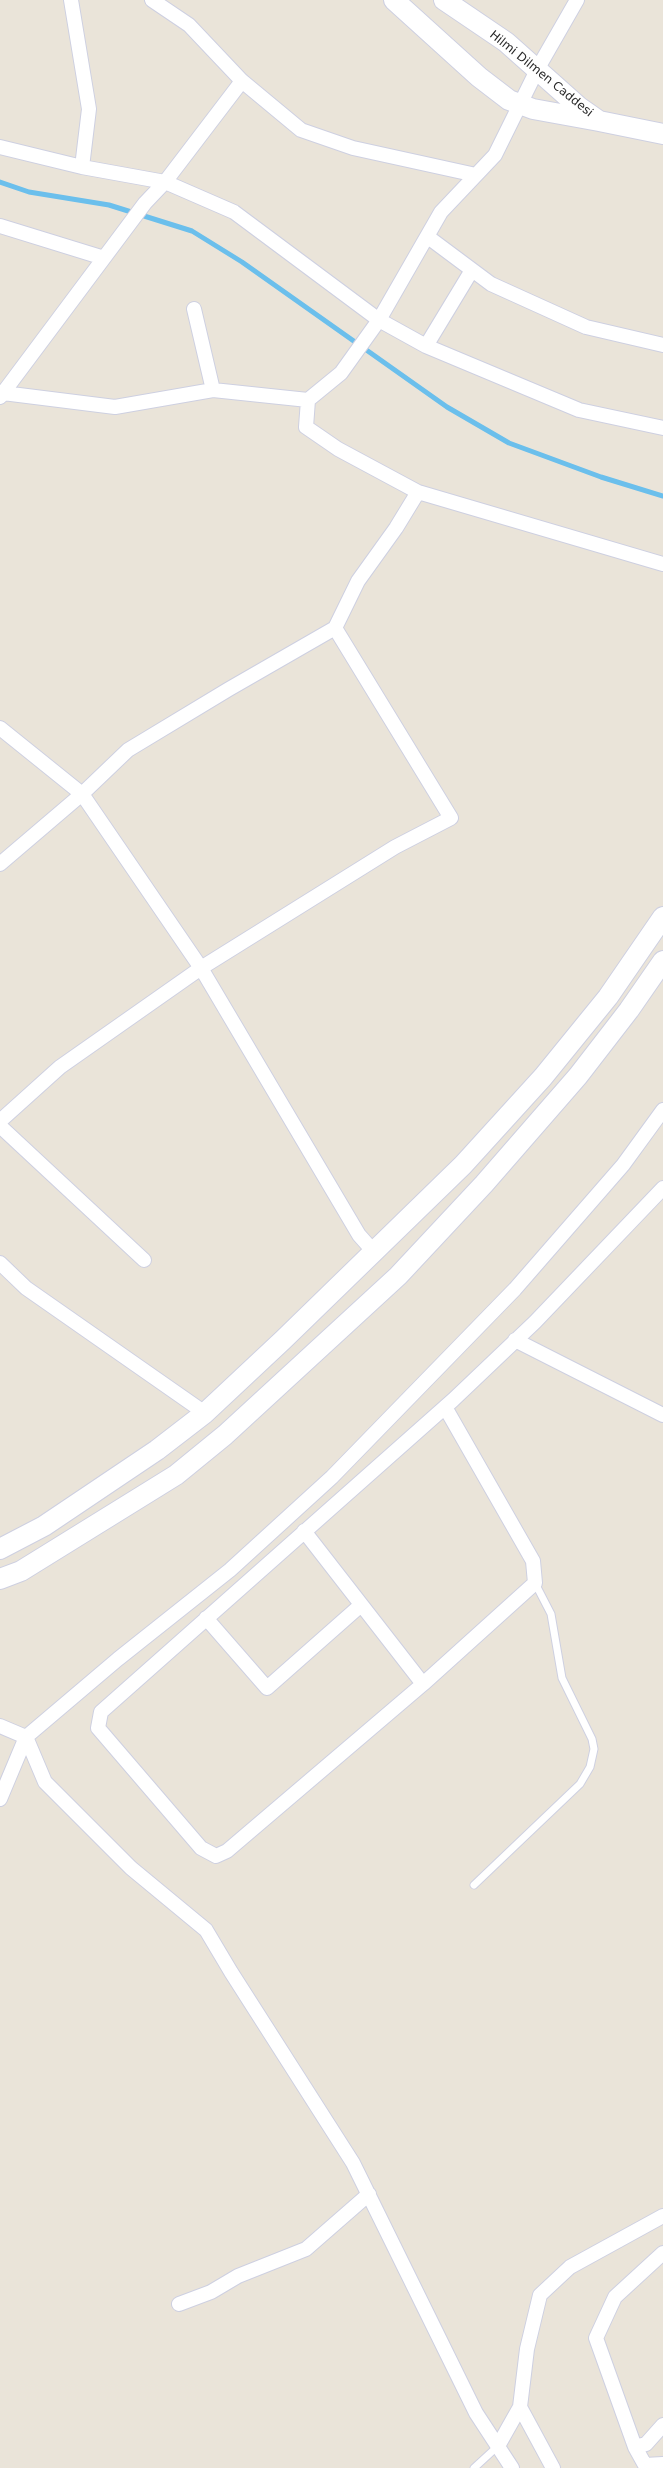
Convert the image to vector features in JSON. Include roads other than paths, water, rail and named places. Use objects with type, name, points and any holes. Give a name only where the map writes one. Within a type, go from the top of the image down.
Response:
[{"type":"street","points":[[71,0],[90,109],[82,167]]},
{"type":"street","points":[[152,0],[189,25],[242,81],[301,130],[353,148],[476,175]]},
{"type":"street","name":"Hilmi Dilmen Caddesi","points":[[394,0],[478,77],[494,90],[519,105],[663,134]]},
{"type":"street","name":"Hilmi Dilmen Caddesi","points":[[444,0],[506,42],[538,68],[579,107],[599,121]]},
{"type":"street","points":[[2,395],[115,407],[214,390],[308,400],[341,373],[379,320],[441,212],[495,155],[538,68],[577,0]]},
{"type":"street","points":[[2,395],[145,203],[166,182],[242,81]]},
{"type":"street","points":[[0,147],[82,167],[166,182],[234,212],[379,320],[426,346],[579,410],[663,428]]},
{"type":"street","points":[[0,226],[104,258]]},
{"type":"street","points":[[428,237],[491,284],[586,327],[663,345]]},
{"type":"street","points":[[426,346],[472,270]]},
{"type":"street","points":[[194,309],[214,390]]},
{"type":"street","points":[[308,400],[306,427],[338,449],[418,492],[663,564]]},
{"type":"street","points":[[0,864],[82,794],[128,750],[335,628],[358,581],[396,528],[418,492]]},
{"type":"street","points":[[0,1121],[60,1067],[201,968],[395,847],[451,818],[335,628]]},
{"type":"street","points":[[0,728],[82,794],[201,968],[359,1235],[375,1252]]},
{"type":"street","points":[[0,1549],[44,1526],[156,1450],[205,1413],[375,1252],[463,1165],[543,1077],[608,997],[663,917]]},
{"type":"street","points":[[0,1579],[21,1571],[176,1475],[225,1435],[398,1276],[484,1184],[578,1076],[629,1010],[663,961]]},
{"type":"street","points":[[0,1800],[26,1737],[118,1659],[230,1570],[332,1477],[515,1289],[623,1165],[663,1110]]},
{"type":"street","points":[[0,1126],[144,1260]]},
{"type":"street","points":[[445,1407],[532,1561],[535,1583],[423,1684],[227,1851],[216,1856],[202,1848],[98,1728],[101,1712],[445,1407],[515,1340],[663,1188]]},
{"type":"street","points":[[0,1263],[26,1288],[205,1413],[225,1435]]},
{"type":"street","points":[[515,1340],[663,1415]]},
{"type":"street","points":[[304,1531],[423,1684]]},
{"type":"street","points":[[206,1618],[267,1688],[361,1604]]},
{"type":"street","points":[[0,1726],[26,1737],[45,1782],[131,1868],[206,1930],[230,1972],[353,2163],[476,2413],[512,2468]]},
{"type":"street","points":[[178,2304],[210,2292],[238,2276],[306,2249],[369,2194]]},
{"type":"street","points":[[498,2446],[520,2407],[527,2349],[540,2295],[570,2267],[663,2216]]},
{"type":"street","points":[[663,2253],[615,2297],[596,2338],[635,2447],[645,2465],[663,2464]]},
{"type":"street","points":[[520,2407],[553,2468]]},
{"type":"street","points":[[635,2447],[646,2444],[663,2425]]},
{"type":"lane","points":[[474,1885],[580,1784],[586,1776],[593,1758],[594,1749],[589,1730],[562,1678],[551,1614],[535,1583]]},
{"type":"lane","points":[[474,2468],[498,2446]]},
{"type":"waterway","points":[[0,182],[29,192],[109,205],[192,231],[242,262],[447,407],[509,443],[601,477],[663,496]]}]
